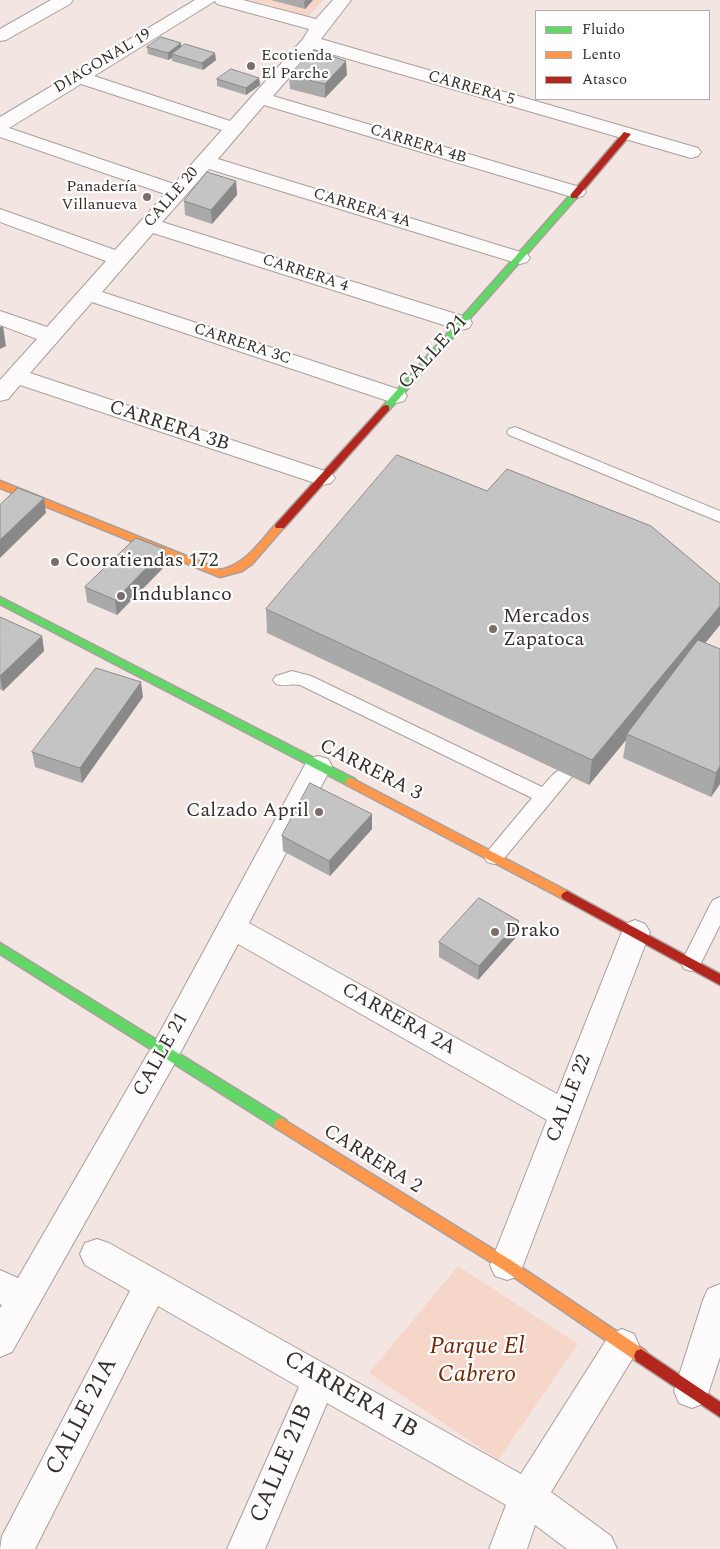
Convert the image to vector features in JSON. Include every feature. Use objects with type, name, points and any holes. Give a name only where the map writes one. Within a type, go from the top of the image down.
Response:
[{"type":"street","points":[[0,36],[64,0]]},
{"type":"street","name":"DIAGONAL 19","points":[[0,125],[207,0]]},
{"type":"street","name":"CARRERA 5","points":[[223,0],[315,34],[627,134],[690,152]]},
{"type":"street","name":"CALLE 20","points":[[0,394],[234,128],[342,0]]},
{"type":"street","points":[[78,77],[234,128]]},
{"type":"street","name":"CARRERA 4B","points":[[260,98],[576,192]]},
{"type":"street","points":[[0,131],[178,192]]},
{"type":"street","name":"CALLE 21","points":[[0,484],[220,574],[238,569],[248,562],[520,258],[627,134]]},
{"type":"street","name":"CARRERA 4A","points":[[205,160],[520,258]]},
{"type":"street","points":[[0,216],[119,259]]},
{"type":"street","name":"CARRERA 4","points":[[149,225],[461,323]]},
{"type":"street","name":"CARRERA 3C","points":[[88,294],[396,396]]},
{"type":"street","points":[[0,317],[50,336]]},
{"type":"street","name":"CARRERA 3B","points":[[16,376],[323,478]]},
{"type":"street","name":"CARRERA 3","points":[[0,600],[494,857],[635,932],[720,980]]},
{"type":"street","name":"CALLE 21","points":[[0,1341],[11,1293],[165,1052],[318,766]]},
{"type":"street","name":"CARRERA 2A","points":[[232,927],[564,1114]]},
{"type":"street","name":"CALLE 22","points":[[507,1265],[635,932]]},
{"type":"street","name":"CARRERA 2","points":[[0,948],[507,1265],[720,1410]]},
{"type":"street","name":"CARRERA 1B","points":[[97,1254],[527,1497],[598,1549]]},
{"type":"street","name":"CALLE 21A","points":[[15,1549],[151,1285]]},
{"type":"street","points":[[692,1392],[720,1300]]},
{"type":"street","points":[[508,1549],[527,1497],[622,1345]]},
{"type":"street","name":"CALLE 21B","points":[[246,1549],[320,1379]]},
{"type":"lane","points":[[515,432],[720,517]]},
{"type":"lane","points":[[282,680],[292,677],[305,680],[545,796]]},
{"type":"lane","points":[[494,857],[565,774]]},
{"type":"lane","points":[[691,963],[720,905]]},
{"type":"green space","points":[[250,0],[324,0],[309,16]]},
{"type":"green space","name":"Parque El Cabrero","points":[[458,1266],[578,1344],[498,1460],[369,1373]]},
{"type":"building","points":[[161,37],[181,43],[168,53],[147,47]]},
{"type":"building","points":[[185,44],[215,53],[202,63],[172,54]]},
{"type":"building","points":[[314,50],[346,61],[325,84],[289,75]]},
{"type":"building","points":[[231,69],[259,78],[246,88],[217,79]]},
{"type":"building","points":[[207,172],[236,181],[211,210],[184,201]]},
{"type":"building","name":"Mercados Zapatoca","points":[[397,455],[487,491],[507,469],[651,526],[720,584],[720,606],[592,760],[266,609]]},
{"type":"building","points":[[18,488],[44,498],[0,540],[0,505]]},
{"type":"building","points":[[136,538],[165,549],[115,600],[85,587]]},
{"type":"building","points":[[0,617],[42,636],[0,676]]},
{"type":"building","points":[[698,640],[720,649],[720,766],[716,773],[627,734]]},
{"type":"building","points":[[96,668],[141,682],[80,768],[32,752]]},
{"type":"building","points":[[310,783],[372,814],[329,861],[282,836]]},
{"type":"building","points":[[479,898],[519,921],[479,966],[439,942]]},
{"type":"traffic: fast","points":[[386,408],[574,196]]},
{"type":"traffic: fast","points":[[0,600],[351,782]]},
{"type":"traffic: fast","points":[[0,948],[281,1124]]},
{"type":"traffic: slow","points":[[0,484],[220,574],[238,569],[248,562],[280,526]]},
{"type":"traffic: slow","points":[[351,782],[567,896]]},
{"type":"traffic: slow","points":[[281,1124],[507,1265],[641,1356]]},
{"type":"traffic: jam","points":[[574,196],[627,134]]},
{"type":"traffic: jam","points":[[280,526],[386,408]]},
{"type":"traffic: jam","points":[[567,896],[720,980]]},
{"type":"traffic: jam","points":[[641,1356],[720,1410]]},
{"type":"place","name":"Ecotienda El Parche","points":[[251,66]]},
{"type":"place","name":"Panadería Villanueva","points":[[147,197]]},
{"type":"place","name":"Cooratiendas 172","points":[[55,562]]},
{"type":"place","name":"Indublanco","points":[[121,596]]},
{"type":"place","name":"Mercados Zapatoca","points":[[493,629]]},
{"type":"place","name":"Calzado April","points":[[319,812]]},
{"type":"place","name":"Drako","points":[[495,932]]}]
